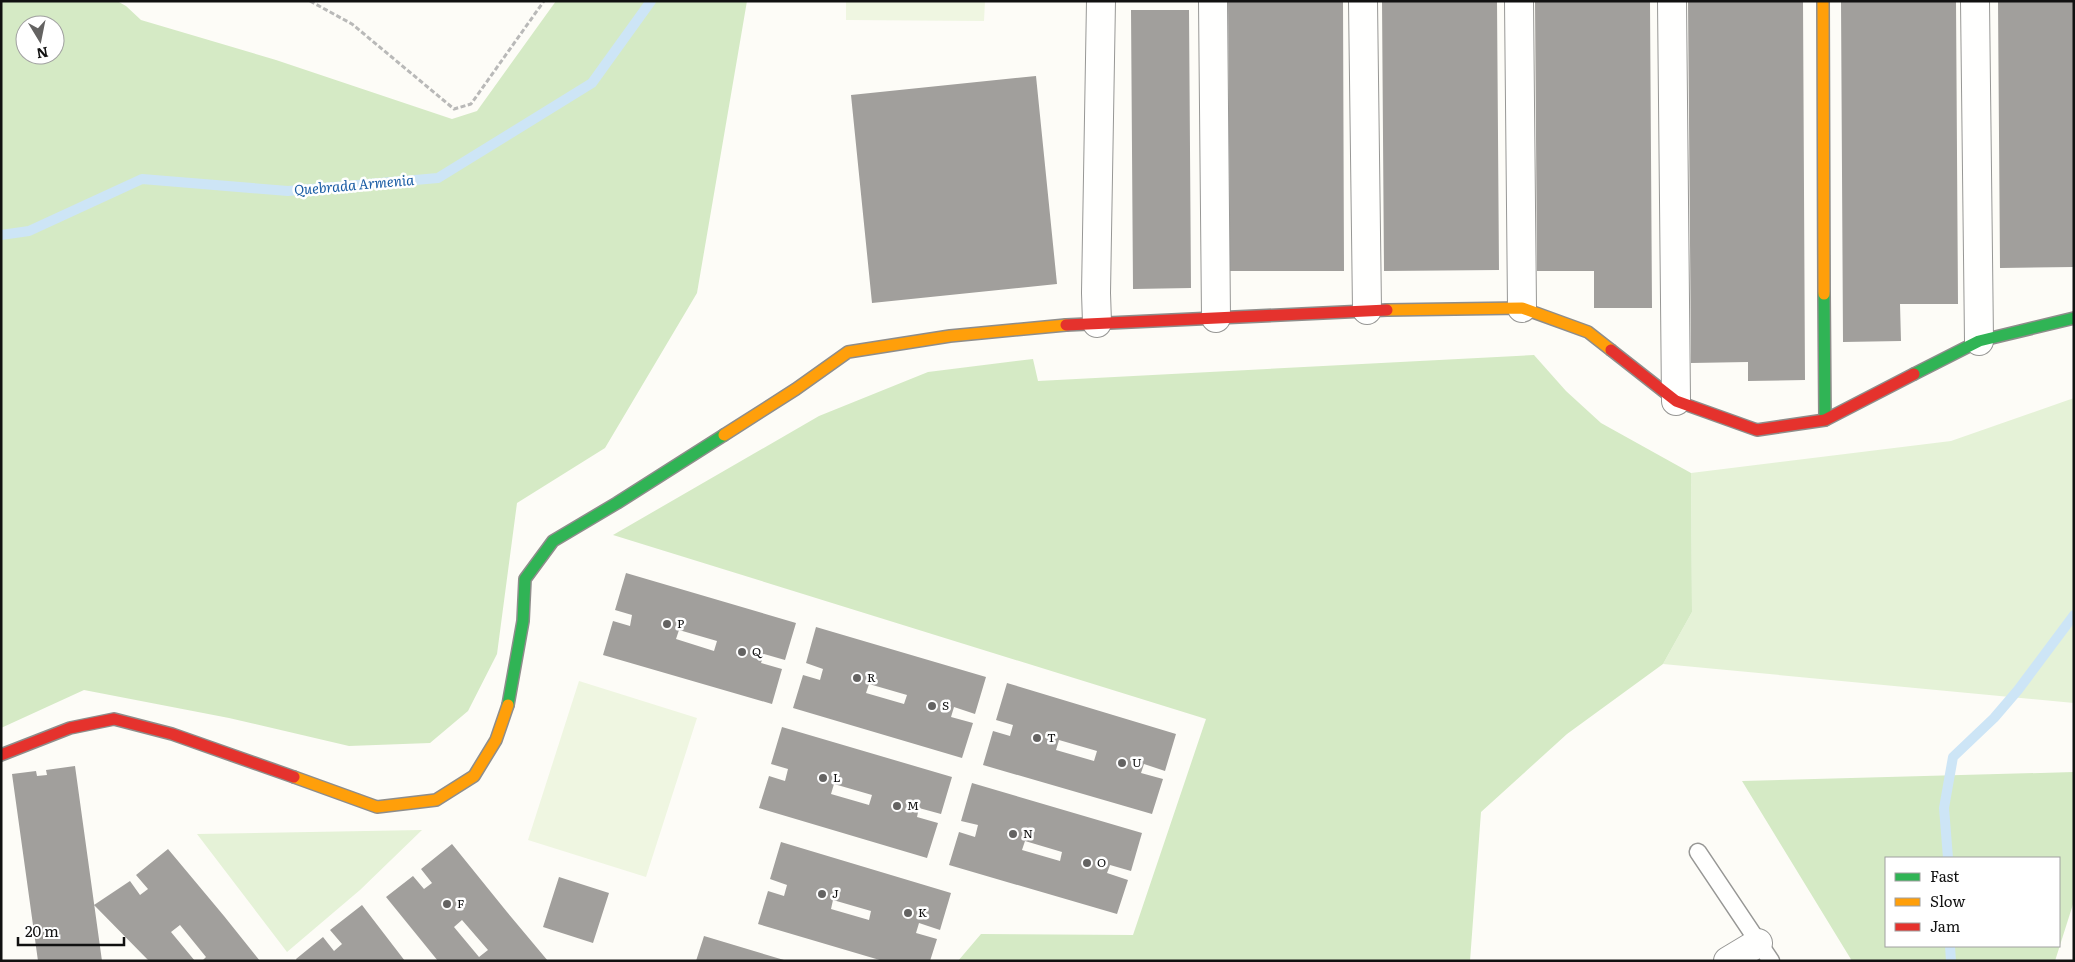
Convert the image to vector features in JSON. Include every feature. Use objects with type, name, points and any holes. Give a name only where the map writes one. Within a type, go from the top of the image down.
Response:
[{"type":"street","points":[[1097,323],[1101,1]]},
{"type":"street","points":[[1213,1],[1216,318]]},
{"type":"street","points":[[1363,1],[1367,310]]},
{"type":"street","points":[[1519,1],[1522,308]]},
{"type":"street","points":[[1672,1],[1676,401]]},
{"type":"street","points":[[1823,1],[1825,420]]},
{"type":"street","points":[[1976,1],[1979,341]]},
{"type":"street","points":[[1,755],[70,728],[114,719],[172,734],[376,807],[436,800],[474,776],[496,740],[509,695],[522,621],[525,579],[553,541],[617,503],[796,389],[848,352],[950,336],[1056,325],[1367,310],[1522,308],[1588,332],[1676,401],[1757,430],[1825,420],[1979,341],[2074,318]]},
{"type":"street","points":[[1728,961],[1764,952]]},
{"type":"lane","points":[[1698,852],[1764,952]]},
{"type":"path","points":[[310,1],[352,24],[454,109],[471,104],[544,1]]},
{"type":"green space","points":[[1,1],[117,1],[126,6],[141,20],[276,60],[452,119],[477,111],[556,1],[747,1],[697,293],[605,448],[517,503],[497,654],[468,711],[430,743],[349,746],[229,718],[84,690],[1,728]]},
{"type":"green space","points":[[846,1],[985,1],[984,21],[846,20]]},
{"type":"green space","points":[[1534,355],[1566,391],[1601,423],[1691,473],[1692,612],[1663,664],[1567,734],[1481,812],[1470,961],[958,961],[981,934],[1133,935],[1206,719],[613,535],[819,416],[928,372],[1033,359],[1038,381]]},
{"type":"green space","points":[[2074,398],[2074,703],[1663,664],[1692,612],[1691,473],[1951,441]]},
{"type":"green space","points":[[579,681],[697,718],[646,877],[528,840]]},
{"type":"green space","points":[[2074,772],[2074,901],[2060,945],[2060,857],[1885,857],[1885,947],[2059,947],[2055,961],[1852,961],[1742,781]]},
{"type":"green space","points":[[422,830],[360,890],[287,952],[197,834]]},
{"type":"building","points":[[1228,1],[1343,1],[1344,271],[1230,271]]},
{"type":"building","points":[[1382,1],[1497,1],[1499,270],[1384,271]]},
{"type":"building","points":[[1535,1],[1650,1],[1652,308],[1594,308],[1594,271],[1537,271]]},
{"type":"building","points":[[1688,1],[1803,1],[1805,380],[1748,381],[1748,362],[1691,363]]},
{"type":"building","points":[[1841,1],[1956,1],[1958,304],[1900,304],[1901,341],[1843,342]]},
{"type":"building","points":[[1998,1],[2074,1],[2074,267],[2000,268]]},
{"type":"building","points":[[1131,10],[1189,10],[1191,288],[1133,289]]},
{"type":"building","points":[[1036,76],[1057,284],[872,303],[851,95]]},
{"type":"building","points":[[626,573],[796,623],[785,660],[764,654],[761,663],[782,669],[772,704],[603,655],[613,621],[630,626],[632,615],[615,610]],"holes":[[[679,630],[717,641],[714,651],[676,639]]]},
{"type":"building","points":[[816,627],[986,677],[975,714],[954,707],[951,717],[973,723],[962,758],[793,708],[803,675],[820,680],[823,669],[806,663]],"holes":[[[869,684],[907,695],[904,704],[866,693]]]},
{"type":"building","points":[[1007,683],[1176,734],[1165,771],[1144,764],[1141,773],[1163,779],[1152,814],[983,765],[993,731],[1010,736],[1013,725],[996,720]],"holes":[[[1059,740],[1097,751],[1094,761],[1056,750]]]},
{"type":"building","points":[[782,727],[952,777],[941,814],[919,808],[917,817],[938,823],[927,858],[759,808],[769,776],[785,781],[788,769],[771,764]],"holes":[[[834,784],[872,795],[869,805],[831,794]]]},
{"type":"building","points":[[75,766],[102,961],[38,961],[12,774],[36,771],[37,776],[47,775],[46,770]]},
{"type":"building","points":[[972,783],[1142,833],[1131,871],[1110,865],[1107,873],[1128,880],[1117,914],[949,865],[959,832],[975,837],[978,825],[961,821]],"holes":[[[1025,841],[1062,852],[1060,861],[1022,850]]]},
{"type":"building","points":[[781,842],[951,893],[940,930],[919,923],[916,933],[937,939],[930,961],[883,961],[758,924],[768,891],[784,896],[787,885],[770,879]],"holes":[[[833,900],[871,911],[869,920],[831,909]]]},
{"type":"building","name":"F","points":[[452,844],[548,961],[438,961],[386,897],[413,876],[424,889],[432,883],[421,869]],"holes":[[[462,920],[488,950],[479,957],[454,927]]]},
{"type":"building","points":[[168,849],[260,961],[202,961],[206,957],[180,925],[171,932],[195,961],[149,961],[94,905],[130,881],[140,895],[148,889],[136,875]]},
{"type":"building","points":[[559,877],[609,893],[593,943],[543,927]]},
{"type":"building","points":[[362,905],[405,961],[297,961],[296,959],[323,937],[334,951],[342,944],[330,930]]},
{"type":"building","points":[[704,936],[784,960],[784,961],[696,961]]},
{"type":"waterway","name":"Quebrada Armenia","points":[[1,235],[29,231],[142,179],[288,191],[438,178],[592,83],[651,1]]},
{"type":"waterway","points":[[1948,857],[1944,808],[1953,757],[1994,718],[2018,690],[2074,615]]},
{"type":"waterway","points":[[1950,947],[1951,961]]},
{"type":"traffic: fast","points":[[1824,294],[1825,420]]},
{"type":"traffic: fast","points":[[1914,374],[1979,341],[2074,318]]},
{"type":"traffic: fast","points":[[508,705],[523,621],[525,579],[553,541],[724,435]]},
{"type":"traffic: slow","points":[[1823,1],[1824,294]]},
{"type":"traffic: slow","points":[[1387,310],[1522,308],[1588,332],[1611,350]]},
{"type":"traffic: slow","points":[[724,435],[796,389],[848,352],[950,336],[1066,325]]},
{"type":"traffic: slow","points":[[294,777],[377,807],[436,800],[474,776],[496,740],[508,705]]},
{"type":"traffic: jam","points":[[1066,325],[1387,310]]},
{"type":"traffic: jam","points":[[1611,350],[1676,401],[1757,430],[1825,420],[1914,374]]},
{"type":"traffic: jam","points":[[1,755],[70,728],[114,719],[172,734],[294,777]]},
{"type":"place","name":"P","points":[[667,624]]},
{"type":"place","name":"Q","points":[[742,652]]},
{"type":"place","name":"R","points":[[857,678]]},
{"type":"place","name":"S","points":[[932,706]]},
{"type":"place","name":"T","points":[[1037,738]]},
{"type":"place","name":"U","points":[[1122,763]]},
{"type":"place","name":"L","points":[[823,778]]},
{"type":"place","name":"M","points":[[897,806]]},
{"type":"place","name":"N","points":[[1013,834]]},
{"type":"place","name":"O","points":[[1087,863]]},
{"type":"place","name":"J","points":[[822,894]]},
{"type":"place","name":"F","points":[[447,904]]},
{"type":"place","name":"K","points":[[908,913]]}]
